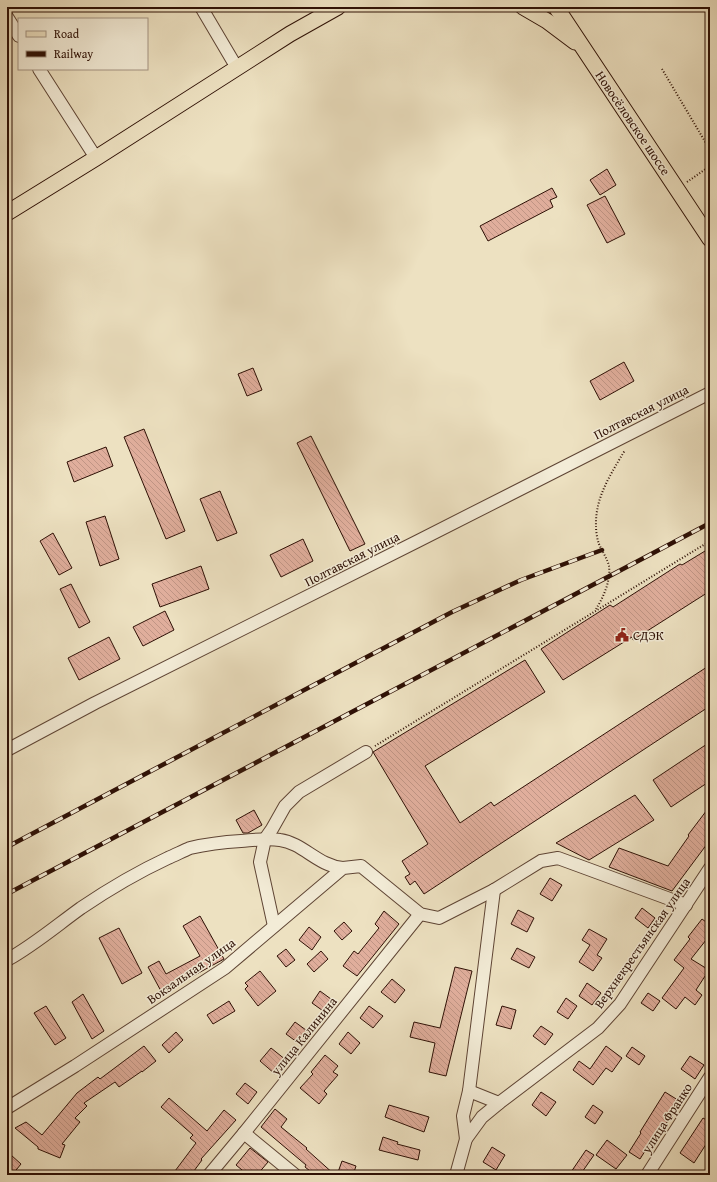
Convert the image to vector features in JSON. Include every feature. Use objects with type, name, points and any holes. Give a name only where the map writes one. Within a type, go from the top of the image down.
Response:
[{"type":"main road","points":[[7,214],[290,34],[338,7]]},
{"type":"main road","points":[[523,7],[547,21],[583,48]]},
{"type":"main road","name":"Новосёловское шоссе","points":[[556,7],[710,239]]},
{"type":"street","points":[[200,7],[237,68]]},
{"type":"street","points":[[7,18],[18,34]]},
{"type":"street","points":[[41,70],[96,158]]},
{"type":"street","name":"Полтавская улица","points":[[7,750],[95,703],[418,542],[710,393]]},
{"type":"street","points":[[274,926],[260,862],[265,839],[285,806],[299,792],[366,752]]},
{"type":"street","points":[[7,960],[43,938],[80,909],[149,867],[189,849],[212,843],[265,839],[282,840],[295,845],[334,868],[361,866],[420,914],[439,918],[494,890],[541,861],[558,858],[686,905]]},
{"type":"street","name":"Вокзальная улица","points":[[7,1108],[75,1066],[225,968],[343,868]]},
{"type":"street","name":"Верхнекрестьянская улица","points":[[456,1175],[466,1138],[482,1117],[499,1102],[598,1028],[620,1004],[710,868]]},
{"type":"street","name":"Верхнекрестьянская улица","points":[[466,1138],[463,1116],[469,1091],[494,890]]},
{"type":"street","name":"улица Калинина","points":[[209,1175],[420,914]]},
{"type":"street","name":"улица Франко","points":[[647,1175],[710,1077]]},
{"type":"street","points":[[469,1091],[499,1102]]},
{"type":"street","points":[[244,1133],[295,1175]]},
{"type":"path","points":[[662,69],[710,150]]},
{"type":"path","points":[[685,184],[710,166]]},
{"type":"path","points":[[595,610],[600,602],[609,576],[609,566],[598,542],[596,525],[599,500],[602,490],[625,449]]},
{"type":"path","points":[[366,752],[595,610],[710,541]]},
{"type":"building","points":[[607,169],[616,185],[600,195],[590,180]]},
{"type":"building","points":[[552,188],[557,197],[550,200],[553,207],[488,241],[480,226]]},
{"type":"building","points":[[605,196],[625,234],[607,243],[587,205]]},
{"type":"building","points":[[624,362],[634,381],[600,400],[590,381]]},
{"type":"building","points":[[253,368],[262,390],[247,396],[238,374]]},
{"type":"building","points":[[144,429],[185,531],[166,539],[124,437]]},
{"type":"building","points":[[311,436],[365,544],[350,551],[297,443]]},
{"type":"building","points":[[106,447],[113,466],[74,482],[67,462]]},
{"type":"building","points":[[220,491],[237,533],[217,541],[200,499]]},
{"type":"building","points":[[105,516],[119,559],[100,566],[86,522]]},
{"type":"building","points":[[53,533],[72,568],[59,575],[40,541]]},
{"type":"building","points":[[303,539],[313,561],[281,577],[270,555]]},
{"type":"building","points":[[710,548],[710,591],[633,640],[632,637],[563,680],[541,649],[610,605],[613,607],[680,564],[682,565]]},
{"type":"building","points":[[201,566],[209,589],[160,607],[152,584]]},
{"type":"building","points":[[71,584],[90,622],[79,628],[60,589]]},
{"type":"building","points":[[165,611],[174,630],[143,646],[133,627]]},
{"type":"building","points":[[109,637],[120,659],[79,680],[68,658]]},
{"type":"building","points":[[525,660],[545,692],[425,766],[460,823],[491,802],[494,806],[710,665],[710,706],[424,894],[415,881],[410,885],[405,877],[410,874],[402,861],[428,844],[373,752]]},
{"type":"building","points":[[710,742],[710,781],[671,807],[653,780]]},
{"type":"building","points":[[635,795],[654,820],[589,860],[556,843]]},
{"type":"building","points":[[710,806],[710,840],[672,891],[609,867],[619,848],[668,866],[689,836],[688,835]]},
{"type":"building","points":[[254,810],[262,825],[248,833],[243,833],[236,820]]},
{"type":"building","points":[[550,878],[562,885],[552,901],[540,894]]},
{"type":"building","points":[[642,908],[655,918],[648,928],[635,918]]},
{"type":"building","points":[[518,910],[534,918],[527,932],[511,924]]},
{"type":"building","points":[[384,911],[399,924],[357,976],[343,966],[354,951],[358,954],[379,928],[375,924]]},
{"type":"building","points":[[200,916],[224,959],[162,993],[148,967],[159,961],[166,974],[200,956],[183,926]]},
{"type":"building","points":[[702,919],[710,925],[710,935],[691,959],[709,970],[696,990],[702,995],[695,1005],[685,997],[676,1009],[662,998],[684,968],[674,960],[690,939],[688,937]]},
{"type":"building","points":[[344,922],[352,931],[342,940],[334,931]]},
{"type":"building","points":[[309,927],[321,937],[312,950],[299,940]]},
{"type":"building","points":[[119,928],[142,973],[122,984],[99,938]]},
{"type":"building","points":[[589,929],[607,939],[597,955],[602,958],[593,971],[579,962],[590,945],[582,940]]},
{"type":"building","points":[[517,948],[535,957],[529,968],[511,959]]},
{"type":"building","points":[[286,949],[295,960],[286,967],[277,956]]},
{"type":"building","points":[[321,951],[328,959],[314,972],[307,964]]},
{"type":"building","points":[[455,967],[472,971],[446,1076],[429,1072],[435,1043],[410,1037],[414,1022],[440,1028]]},
{"type":"building","points":[[260,971],[276,991],[258,1006],[245,989],[248,986],[245,983]]},
{"type":"building","points":[[392,979],[405,990],[395,1003],[381,992]]},
{"type":"building","points":[[587,983],[601,993],[592,1005],[579,996]]},
{"type":"building","points":[[320,991],[335,1002],[326,1013],[312,1003]]},
{"type":"building","points":[[648,993],[660,1001],[653,1011],[641,1003]]},
{"type":"building","points":[[83,994],[104,1031],[92,1039],[72,1002]]},
{"type":"building","points":[[566,998],[577,1006],[568,1019],[557,1012]]},
{"type":"building","points":[[229,1001],[235,1011],[213,1024],[207,1015]]},
{"type":"building","points":[[46,1006],[66,1038],[55,1045],[34,1013]]},
{"type":"building","points":[[369,1006],[383,1016],[373,1028],[360,1018]]},
{"type":"building","points":[[502,1006],[516,1010],[511,1029],[496,1025]]},
{"type":"building","points":[[295,1022],[310,1033],[301,1045],[286,1034]]},
{"type":"building","points":[[541,1026],[553,1034],[545,1045],[533,1036]]},
{"type":"building","points":[[176,1032],[183,1040],[169,1053],[162,1045]]},
{"type":"building","points":[[348,1032],[360,1043],[351,1054],[339,1044]]},
{"type":"building","points":[[144,1046],[156,1061],[119,1087],[115,1082],[84,1103],[87,1106],[75,1118],[80,1122],[62,1144],[65,1145],[60,1158],[38,1149],[38,1147],[15,1128],[26,1122],[42,1135],[77,1093],[98,1077],[100,1079]]},
{"type":"building","points":[[606,1046],[622,1058],[612,1072],[606,1068],[593,1085],[573,1070],[579,1061],[590,1069]]},
{"type":"building","points":[[632,1047],[645,1056],[639,1065],[626,1056]]},
{"type":"building","points":[[271,1048],[286,1060],[275,1074],[260,1061]]},
{"type":"building","points":[[325,1055],[338,1066],[333,1072],[338,1075],[324,1091],[327,1094],[319,1104],[300,1088],[313,1074],[311,1072]]},
{"type":"building","points":[[690,1056],[704,1065],[695,1079],[681,1069]]},
{"type":"building","points":[[245,1083],[257,1092],[248,1104],[236,1094]]},
{"type":"building","points":[[541,1092],[556,1102],[546,1116],[532,1105]]},
{"type":"building","points":[[665,1092],[681,1102],[654,1141],[652,1140],[640,1159],[629,1152]]},
{"type":"building","points":[[169,1098],[207,1131],[224,1110],[236,1120],[201,1159],[202,1160],[191,1175],[172,1175],[196,1143],[190,1138],[193,1135],[161,1107]]},
{"type":"building","points":[[389,1105],[429,1117],[424,1132],[385,1117]]},
{"type":"building","points":[[593,1105],[603,1112],[595,1124],[585,1117]]},
{"type":"building","points":[[275,1109],[287,1119],[281,1127],[307,1148],[306,1149],[335,1175],[315,1175],[305,1167],[306,1165],[261,1127]]},
{"type":"building","points":[[703,1118],[710,1122],[710,1138],[694,1163],[680,1153]]},
{"type":"building","points":[[383,1137],[398,1142],[397,1144],[420,1150],[418,1160],[379,1150]]},
{"type":"building","points":[[607,1140],[627,1155],[616,1169],[596,1155]]},
{"type":"building","points":[[492,1147],[505,1155],[496,1170],[483,1162]]},
{"type":"building","points":[[250,1148],[268,1162],[257,1175],[248,1175],[236,1165]]},
{"type":"building","points":[[586,1150],[594,1155],[580,1175],[569,1175]]},
{"type":"building","points":[[11,1155],[21,1164],[12,1175],[7,1170],[7,1160]]},
{"type":"building","points":[[342,1161],[356,1166],[353,1175],[337,1175]]},
{"type":"railway","points":[[7,894],[710,523]]},
{"type":"railway","points":[[7,847],[452,612],[521,580],[602,550]]},
{"type":"place","name":"СДЭК","points":[[622,635]]}]
